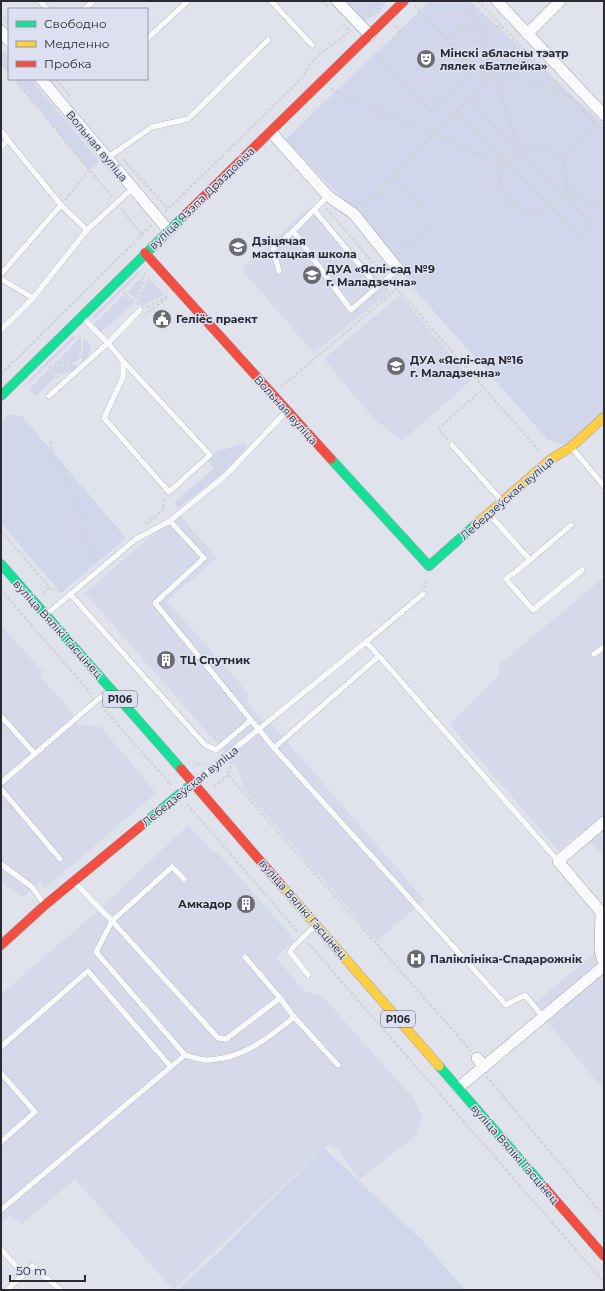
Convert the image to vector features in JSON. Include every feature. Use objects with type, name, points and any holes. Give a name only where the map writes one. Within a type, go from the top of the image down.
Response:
[{"type":"street","points":[[337,1],[370,35]]},
{"type":"street","points":[[497,1],[603,110]]},
{"type":"street","points":[[526,32],[560,1]]},
{"type":"street","name":"вуліца Язэпа Драздовіча","points":[[1,396],[145,253],[370,35],[401,2]]},
{"type":"street","name":"Вольная вуліца","points":[[42,80],[169,231]]},
{"type":"street","points":[[271,132],[325,200],[354,214],[398,269]]},
{"type":"street","name":"Вольная вуліца","points":[[145,253],[287,412],[429,566]]},
{"type":"street","name":"Лебедзеўская вуліца","points":[[429,566],[551,459],[571,447],[604,417]]},
{"type":"street","name":"вуліца Вялікі Гасцінец","points":[[1,564],[193,782],[604,1256]]},
{"type":"street","name":"Лебедзеўская вуліца","points":[[1,945],[45,905],[193,782]]},
{"type":"street","points":[[458,1088],[481,1065],[543,1017],[604,965],[600,950],[601,912],[558,861],[604,822]]},
{"type":"lane","points":[[148,38],[188,1]]},
{"type":"lane","points":[[271,1],[312,45]]},
{"type":"lane","points":[[107,158],[152,127],[188,119],[268,40]]},
{"type":"lane","points":[[1,131],[61,205],[87,230]]},
{"type":"lane","points":[[1,147],[8,140]]},
{"type":"lane","points":[[1,330],[34,298],[87,230],[133,188]]},
{"type":"lane","points":[[279,271],[273,249],[325,200]]},
{"type":"lane","points":[[1,274],[61,205]]},
{"type":"lane","points":[[315,211],[377,286]]},
{"type":"lane","points":[[293,231],[351,310],[398,269]]},
{"type":"lane","points":[[1,279],[34,298]]},
{"type":"lane","points":[[49,396],[64,383],[80,365],[108,343],[138,307]]},
{"type":"lane","points":[[81,317],[108,343],[210,455],[169,492],[104,418],[123,376],[123,361]]},
{"type":"lane","points":[[46,615],[136,538],[170,521],[225,476],[287,412]]},
{"type":"lane","points":[[452,445],[503,501]]},
{"type":"lane","points":[[571,447],[604,486]]},
{"type":"lane","points":[[489,514],[530,560]]},
{"type":"lane","points":[[170,521],[204,558],[155,603],[274,748],[506,1005],[525,995],[543,1017]]},
{"type":"lane","points":[[572,525],[506,579],[533,610],[582,570]]},
{"type":"lane","name":"Лебедзеўская вуліца","points":[[193,782],[366,642],[422,594]]},
{"type":"lane","points":[[71,595],[204,745],[216,750],[251,720]]},
{"type":"lane","points":[[366,642],[558,861]]},
{"type":"lane","points":[[594,654],[604,647]]},
{"type":"lane","points":[[274,748],[379,656]]},
{"type":"lane","points":[[1,783],[111,688]]},
{"type":"lane","points":[[1,716],[35,754]]},
{"type":"lane","points":[[1,789],[60,859]]},
{"type":"lane","points":[[1,864],[32,887],[45,905]]},
{"type":"lane","points":[[184,879],[172,867],[112,920],[96,952],[185,1055],[208,1061],[238,1054],[265,1041],[294,1017]]},
{"type":"lane","points":[[74,881],[112,920],[218,1038],[226,1039],[280,998]]},
{"type":"lane","points":[[308,975],[290,952],[316,925]]},
{"type":"lane","points":[[245,957],[294,1017],[338,1065]]},
{"type":"lane","points":[[1,1047],[88,971],[171,1067]]},
{"type":"lane","points":[[1,1210],[185,1055]]},
{"type":"lane","points":[[1,1073],[35,1112],[1,1142]]},
{"type":"lane","points":[[1,1249],[23,1274]]},
{"type":"lane","points":[[7,1290],[32,1266],[60,1290]]},
{"type":"path","points":[[366,1],[373,8]]},
{"type":"path","points":[[456,110],[578,235],[590,223],[520,150],[468,1]]},
{"type":"path","points":[[478,1],[604,132]]},
{"type":"path","points":[[414,5],[486,80]]},
{"type":"path","points":[[1,14],[8,23]]},
{"type":"path","points":[[445,38],[456,31],[468,27],[477,27],[489,24],[505,29],[526,32]]},
{"type":"path","points":[[394,25],[400,32],[380,60],[430,112],[474,69]]},
{"type":"path","points":[[168,209],[304,76],[307,67],[321,53],[350,31]]},
{"type":"path","points":[[1,64],[8,72]]},
{"type":"path","points":[[356,212],[395,177],[433,134],[493,72]]},
{"type":"path","points":[[493,72],[572,98]]},
{"type":"path","points":[[329,89],[505,166]]},
{"type":"path","points":[[468,98],[518,153]]},
{"type":"path","points":[[560,158],[595,123]]},
{"type":"path","points":[[549,206],[541,211],[530,211],[517,207],[505,197],[500,185],[500,176],[505,166],[520,150],[531,146],[542,147],[555,153],[565,163],[567,172],[563,195]]},
{"type":"path","points":[[61,205],[89,171]]},
{"type":"path","points":[[395,177],[434,224],[395,256]]},
{"type":"path","points":[[565,189],[604,207]]},
{"type":"path","points":[[325,200],[387,279],[398,288],[543,456]]},
{"type":"path","points":[[138,307],[146,270],[151,275]]},
{"type":"path","points":[[272,394],[398,288]]},
{"type":"path","points":[[165,290],[170,295]]},
{"type":"path","points":[[124,292],[146,316],[170,295]]},
{"type":"path","points":[[138,307],[170,295]]},
{"type":"path","points":[[64,383],[48,367],[80,365],[80,335]]},
{"type":"path","points":[[452,445],[438,429],[484,388]]},
{"type":"path","points":[[50,441],[54,462],[69,484],[84,519],[82,541],[102,567]]},
{"type":"path","points":[[162,511],[167,490]]},
{"type":"path","points":[[1,531],[52,590],[77,589]]},
{"type":"path","points":[[422,594],[429,566]]},
{"type":"path","points":[[1,590],[604,1282]]},
{"type":"path","points":[[225,756],[232,764],[228,775],[471,1051],[604,1216]]},
{"type":"shaded area","points":[[345,1],[386,1],[380,12],[364,21]]},
{"type":"shaded area","points":[[430,1],[470,1],[604,125],[604,417],[571,447],[548,440],[407,281],[405,269],[395,256],[356,212],[285,140]]},
{"type":"shaded area","points":[[1,49],[8,56],[8,71],[1,63]]},
{"type":"shaded area","points":[[16,80],[32,80],[99,161],[89,171]]},
{"type":"shaded area","name":"ДУА «Яслі-сад №9 г. Маладзечна»","points":[[312,205],[390,292],[314,353],[241,269]]},
{"type":"shaded area","points":[[143,270],[91,322],[93,316],[139,271]]},
{"type":"shaded area","points":[[142,277],[136,299],[128,292]]},
{"type":"shaded area","points":[[148,277],[164,295],[142,306],[138,303]]},
{"type":"shaded area","points":[[124,295],[133,304],[101,332],[94,324]]},
{"type":"shaded area","name":"ДУА «Яслі-сад №16 г. Маладзечна»","points":[[400,295],[472,380],[402,441],[374,419],[324,359]]},
{"type":"shaded area","points":[[77,336],[27,385],[29,380],[72,337]]},
{"type":"shaded area","points":[[80,338],[78,360],[76,362],[53,365]]},
{"type":"shaded area","points":[[83,338],[90,344],[90,350],[89,354],[82,362]]},
{"type":"shaded area","points":[[76,364],[78,368],[59,375],[51,368]]},
{"type":"shaded area","points":[[48,370],[55,377],[36,396],[29,389]]},
{"type":"shaded area","points":[[8,415],[22,416],[126,538],[61,593],[1,523],[1,422]]},
{"type":"shaded area","points":[[244,443],[247,446],[225,472],[178,508],[174,503],[214,468],[204,456]]},
{"type":"shaded area","points":[[181,516],[217,558],[167,601],[248,693],[247,703],[264,722],[268,720],[425,900],[377,941],[245,791],[236,765],[85,593],[157,531]]},
{"type":"shaded area","points":[[604,577],[604,858],[581,831],[559,851],[450,725],[499,674],[499,665]]},
{"type":"shaded area","points":[[1,625],[44,673],[40,676],[62,701],[79,725],[101,727],[156,793],[45,888],[39,882],[32,887],[24,898],[1,883]]},
{"type":"shaded area","points":[[188,825],[214,853],[216,851],[295,940],[276,957],[303,990],[322,996],[414,1099],[422,1116],[416,1135],[359,1180],[340,1151],[328,1144],[173,1290],[75,1179],[21,1225],[11,1215],[1,1224],[1,994],[100,909]]},
{"type":"shaded area","points":[[604,945],[604,1090],[533,1005]]},
{"type":"shaded area","points":[[324,1148],[423,1241],[465,1290],[177,1290],[216,1255]]},
{"type":"traffic: fast","points":[[1,396],[186,214]]},
{"type":"traffic: fast","points":[[331,459],[429,566],[475,525]]},
{"type":"traffic: fast","points":[[1,564],[181,769]]},
{"type":"traffic: fast","points":[[142,825],[193,783]]},
{"type":"traffic: fast","points":[[439,1066],[544,1187]]},
{"type":"traffic: slow","points":[[475,525],[551,459],[571,447],[604,417]]},
{"type":"traffic: slow","points":[[281,885],[439,1066]]},
{"type":"traffic: jam","points":[[186,214],[404,1]]},
{"type":"traffic: jam","points":[[145,253],[331,459]]},
{"type":"traffic: jam","points":[[181,769],[281,885]]},
{"type":"traffic: jam","points":[[1,945],[45,905],[142,825]]},
{"type":"traffic: jam","points":[[544,1187],[604,1256]]},
{"type":"place","name":"Мінскі абласны тэатр лялек «Батлейка»","points":[[426,59]]},
{"type":"place","name":"Дзіцячая мастацкая школа","points":[[238,247]]},
{"type":"place","name":"ДУА «Яслі-сад №9 г. Маладзечна»","points":[[312,275]]},
{"type":"place","name":"Геліёс праект","points":[[162,319]]},
{"type":"place","name":"ДУА «Яслі-сад №16 г. Маладзечна»","points":[[396,366]]},
{"type":"place","name":"ТЦ Спутник","points":[[166,660]]},
{"type":"place","name":"Амкадор","points":[[246,904]]},
{"type":"place","name":"Паліклініка-Спадарожнік","points":[[416,959]]}]
